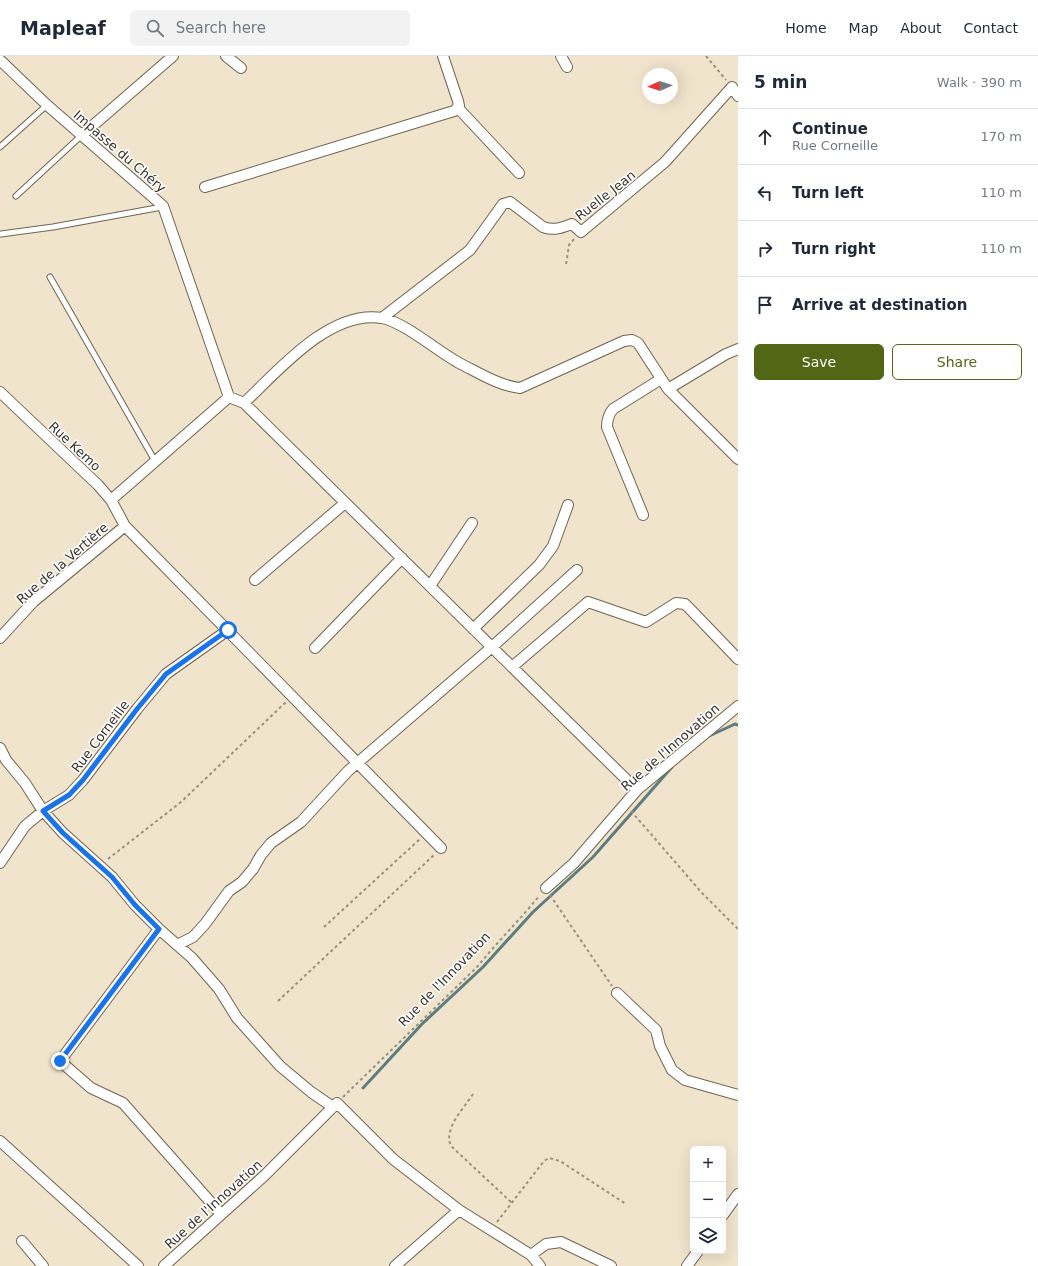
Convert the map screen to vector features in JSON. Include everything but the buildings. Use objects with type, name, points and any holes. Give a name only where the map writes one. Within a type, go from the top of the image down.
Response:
[{"type":"street","points":[[82,135],[173,56]]},
{"type":"street","points":[[226,56],[241,68]]},
{"type":"street","points":[[443,56],[458,105],[519,173]]},
{"type":"street","points":[[561,56],[567,67]]},
{"type":"street","name":"Impasse du Chéry","points":[[0,60],[47,105],[163,206],[228,397]]},
{"type":"street","points":[[732,87],[738,96]]},
{"type":"street","name":"Ruelle Jean","points":[[382,318],[470,250],[506,202],[510,202],[543,227],[556,230],[572,224],[580,232],[665,162],[732,87]]},
{"type":"street","points":[[205,187],[454,111],[458,105]]},
{"type":"street","points":[[244,403],[310,341],[336,326],[360,319],[382,318],[403,328],[451,359],[486,377],[520,388],[617,344],[632,340],[638,343],[668,389],[738,459]]},
{"type":"street","points":[[668,389],[726,354],[738,349]]},
{"type":"street","points":[[643,515],[607,428],[607,422],[609,414],[613,409],[661,379]]},
{"type":"street","name":"Rue Kemo","points":[[0,392],[98,485],[111,500],[125,526],[359,762],[441,848]]},
{"type":"street","points":[[111,500],[228,397],[244,403],[637,790]]},
{"type":"street","points":[[256,580],[345,503]]},
{"type":"street","points":[[473,629],[539,565],[553,546],[568,505]]},
{"type":"street","points":[[430,586],[472,523]]},
{"type":"street","name":"Rue de la Vertière","points":[[0,638],[33,602],[125,526]]},
{"type":"street","points":[[315,648],[402,558]]},
{"type":"street","points":[[177,945],[193,937],[205,924],[229,891],[242,882],[253,869],[261,855],[271,843],[301,822],[334,784],[492,647],[577,570]]},
{"type":"street","points":[[512,667],[588,602],[646,622],[653,620],[676,603],[685,604],[706,623],[738,659]]},
{"type":"street","name":"Rue Corneille","points":[[0,863],[25,826],[43,811],[69,795],[83,780],[137,709],[166,674],[228,630]]},
{"type":"street","name":"Rue de l'Innovation","points":[[546,888],[574,863],[637,790],[738,706]]},
{"type":"street","points":[[0,748],[6,760],[25,783],[43,811],[63,833],[112,877],[135,905],[159,929],[192,958],[219,989],[237,1018],[280,1066],[311,1092],[335,1105],[393,1159],[459,1210],[531,1255],[540,1266]]},
{"type":"street","points":[[159,929],[60,1061],[91,1088],[123,1103],[221,1214]]},
{"type":"street","points":[[617,993],[656,1030],[660,1046],[672,1070],[685,1080],[738,1095]]},
{"type":"street","name":"Rue de l'Innovation","points":[[164,1266],[265,1175],[335,1105]]},
{"type":"street","points":[[0,1140],[138,1266]]},
{"type":"street","points":[[726,1211],[738,1194]]},
{"type":"street","points":[[395,1266],[459,1210]]},
{"type":"street","points":[[22,1241],[43,1266]]},
{"type":"street","points":[[531,1255],[546,1244],[561,1242],[612,1266]]},
{"type":"street","points":[[687,1266],[696,1254]]},
{"type":"lane","points":[[0,147],[47,105]]},
{"type":"lane","points":[[16,196],[82,135]]},
{"type":"lane","points":[[1,234],[52,228],[163,206]]},
{"type":"lane","points":[[50,277],[80,332],[155,461]]},
{"type":"path","points":[[706,56],[732,87]]},
{"type":"path","points":[[566,264],[569,245],[580,232]]},
{"type":"path","points":[[99,866],[181,802],[292,696]]},
{"type":"path","points":[[630,810],[702,893],[738,929]]},
{"type":"path","points":[[324,927],[427,833]]},
{"type":"path","points":[[278,1001],[441,848]]},
{"type":"path","points":[[546,888],[617,993]]},
{"type":"path","name":"Rue de l'Innovation","points":[[335,1105],[478,966],[493,947],[521,919],[546,888]]},
{"type":"path","points":[[473,1094],[451,1127],[449,1142],[451,1146],[512,1203]]},
{"type":"path","points":[[491,1230],[544,1161],[549,1158],[560,1161],[626,1204]]},
{"type":"waterway","points":[[707,737],[735,724],[738,725]]},
{"type":"waterway","points":[[363,1088],[422,1024],[483,967],[533,912],[593,857],[672,767]]},
{"type":"route","points":[[60,1061],[159,929],[135,905],[112,877],[63,833],[43,811],[69,795],[83,780],[137,709],[166,674],[184,663],[228,630]]}]
